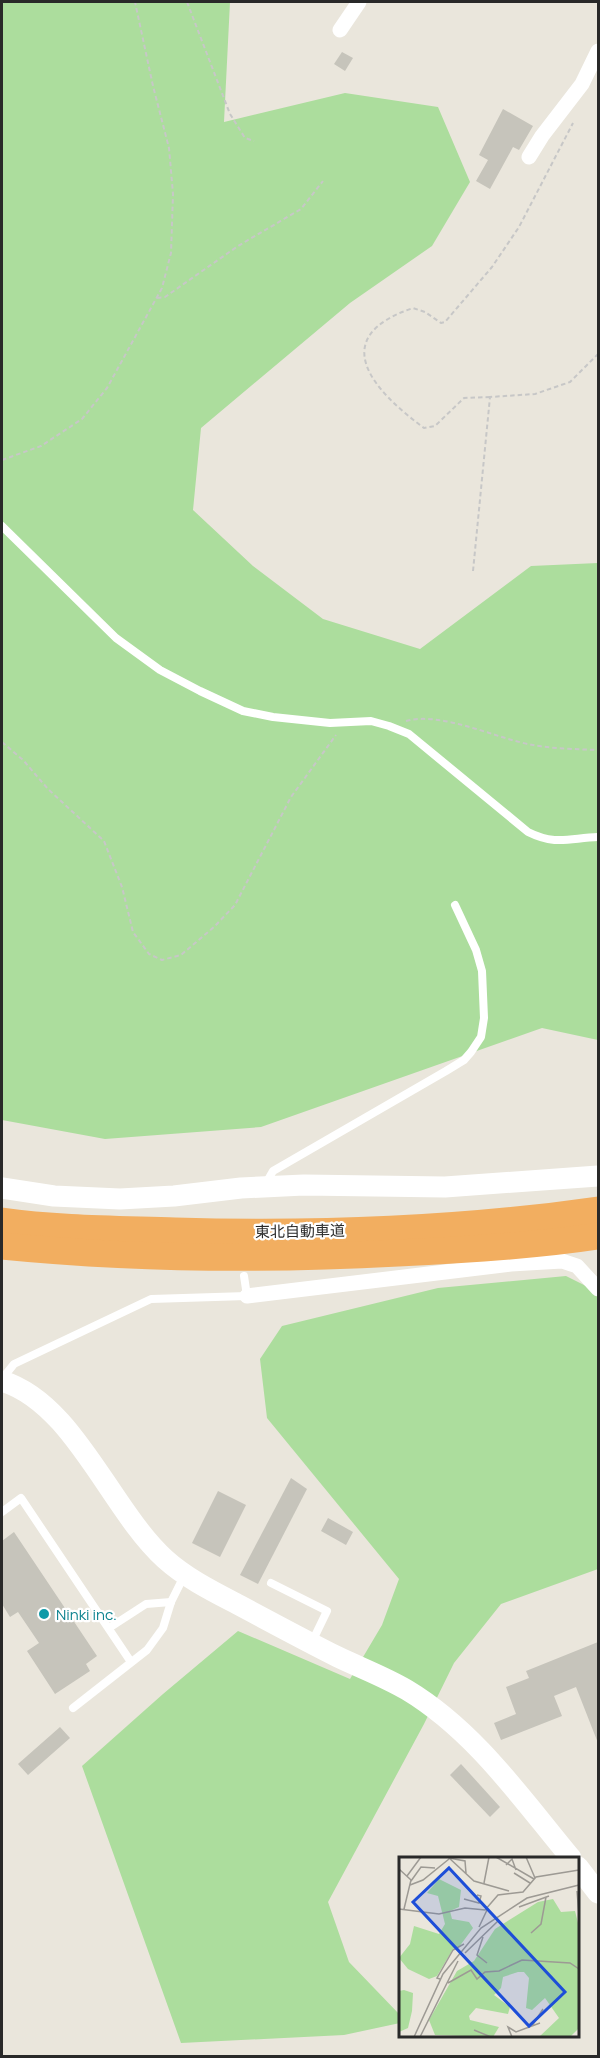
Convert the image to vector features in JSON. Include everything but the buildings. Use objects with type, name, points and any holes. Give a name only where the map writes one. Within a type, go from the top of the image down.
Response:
[{"type":"highway","name":"東北自動車道","points":[[2,1221],[34,1226],[106,1229],[330,1232],[451,1226],[598,1210]]},
{"type":"highway","name":"東北自動車道","points":[[2,1246],[213,1258],[334,1257],[455,1250],[598,1236]]},
{"type":"street","points":[[340,30],[359,2]]},
{"type":"street","points":[[529,157],[578,89],[598,51]]},
{"type":"street","points":[[2,1188],[54,1196],[120,1199],[304,1185],[445,1187],[598,1176]]},
{"type":"street","points":[[247,1296],[511,1264],[562,1261],[577,1266],[598,1289]]},
{"type":"street","points":[[2,1381],[32,1396],[52,1413],[144,1537],[184,1575],[406,1690],[441,1713],[469,1737],[570,1857]]},
{"type":"street","points":[[579,1868],[598,1893]]},
{"type":"lane","points":[[2,526],[116,638],[160,670],[243,711],[296,720],[330,723],[370,721],[389,726],[409,734],[528,832],[544,840],[564,841],[598,837]]},
{"type":"lane","points":[[251,1190],[273,1171],[464,1060],[471,1052],[481,1037],[484,1018],[482,971],[476,950],[454,905]]},
{"type":"lane","points":[[2,1381],[14,1364],[152,1299],[247,1296],[244,1276]]},
{"type":"lane","points":[[2,1512],[21,1498],[131,1662]]},
{"type":"lane","points":[[73,1708],[147,1650],[163,1628],[171,1602],[184,1575]]},
{"type":"lane","points":[[271,1583],[327,1611],[312,1643]]},
{"type":"lane","points":[[109,1628],[146,1604],[171,1602]]},
{"type":"path","points":[[2,460],[41,446],[82,419],[107,388],[162,288],[171,253],[173,194],[169,148],[135,2]]},
{"type":"path","points":[[187,2],[230,114],[245,138],[254,141]]},
{"type":"path","points":[[578,89],[581,103],[577,114],[519,227],[492,267],[445,322],[441,323],[425,312],[412,308],[388,318],[371,334],[365,344],[363,355],[378,385],[402,412],[424,428],[435,426],[464,398],[535,394],[570,382],[598,354]]},
{"type":"path","points":[[157,298],[165,297],[238,246],[301,209],[323,181]]},
{"type":"path","points":[[473,571],[490,397]]},
{"type":"path","points":[[389,726],[419,717],[444,721],[534,745],[598,750]]},
{"type":"path","points":[[2,742],[104,841],[122,887],[133,932],[149,954],[162,960],[181,955],[236,905],[291,797],[345,723]]},
{"type":"green space","points":[[2,2],[230,2],[224,122],[345,93],[438,107],[470,182],[432,246],[350,303],[201,428],[193,510],[253,566],[323,619],[420,649],[531,566],[598,563],[598,1040],[542,1028],[261,1127],[105,1139],[2,1120]]},
{"type":"green space","points":[[566,1276],[598,1292],[598,1569],[501,1604],[454,1663],[424,1724],[328,1902],[349,1962],[399,2014],[399,2023],[344,2035],[181,2043],[82,1766],[238,1631],[350,1679],[382,1625],[399,1579],[267,1418],[260,1359],[282,1326],[438,1288]]},
{"type":"place","name":"Ninki inc.","points":[[44,1614]]}]
